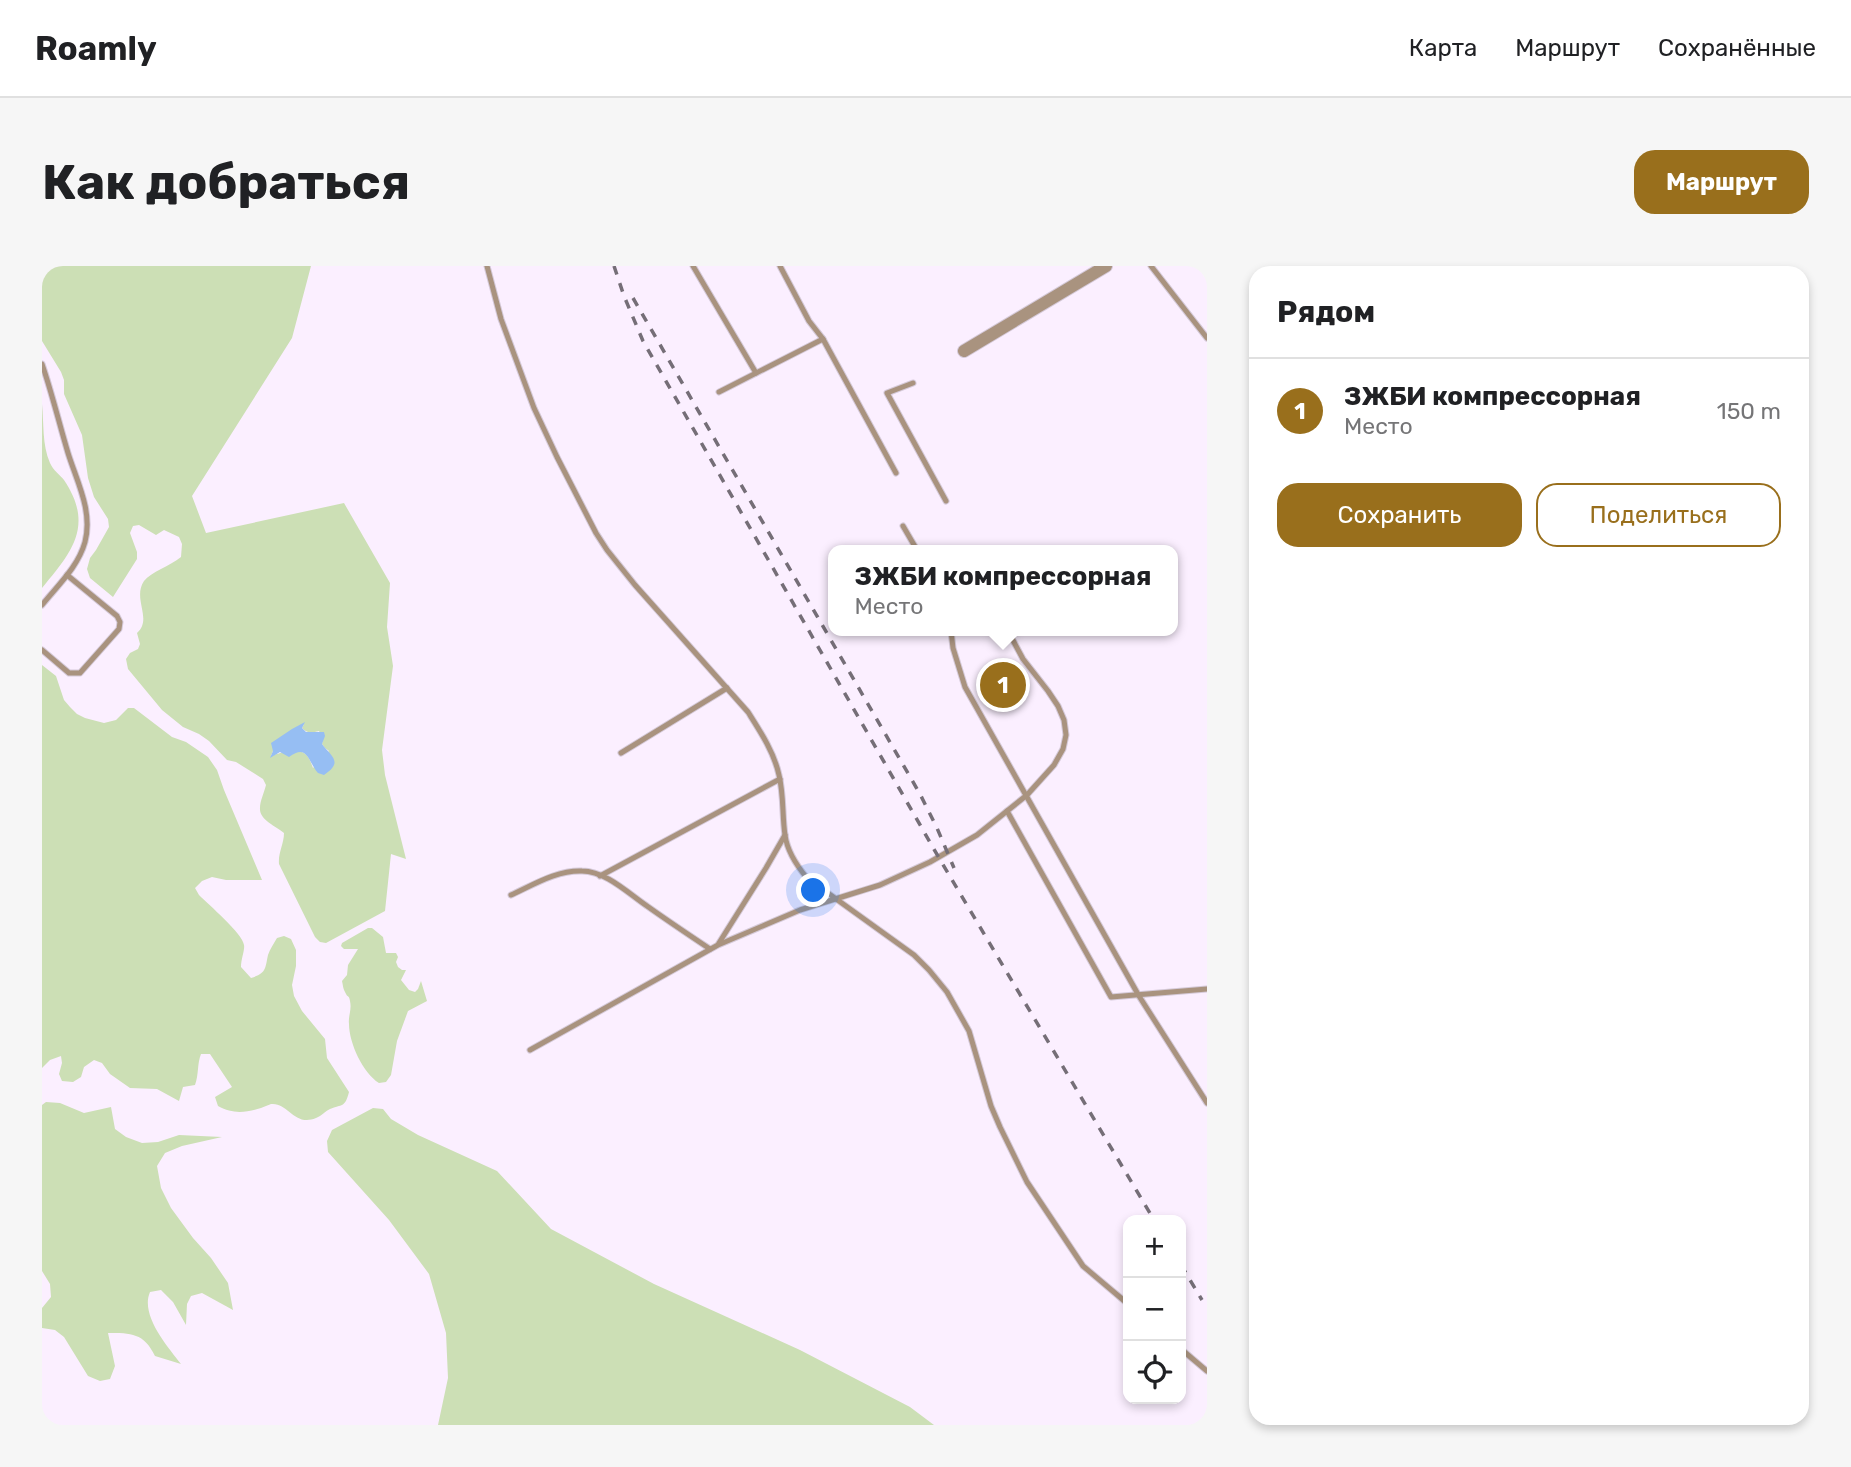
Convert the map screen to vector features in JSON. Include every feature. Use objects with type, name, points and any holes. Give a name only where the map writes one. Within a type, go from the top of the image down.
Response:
[{"type":"street","points":[[964,351],[1107,266]]},
{"type":"lane","points":[[486,266],[501,319],[534,408],[596,533],[628,577],[748,712],[759,729],[776,764],[785,835],[798,867],[807,878],[914,955],[947,992],[969,1031],[1000,1127],[1027,1182],[1083,1266],[1123,1300]]},
{"type":"lane","points":[[693,266],[756,373]]},
{"type":"lane","points":[[780,266],[896,473]]},
{"type":"lane","points":[[1152,266],[1207,338]]},
{"type":"lane","points":[[719,392],[823,339]]},
{"type":"lane","points":[[42,364],[85,502],[87,517],[86,540],[77,560],[42,605]]},
{"type":"lane","points":[[913,383],[887,393],[946,501]]},
{"type":"lane","points":[[903,526],[915,545]]},
{"type":"lane","points":[[42,650],[69,673],[80,673],[118,629],[120,622],[117,616],[67,575]]},
{"type":"lane","points":[[952,636],[965,687],[1139,996],[1207,1104]]},
{"type":"lane","points":[[530,1050],[718,945],[761,925],[880,885],[930,862],[977,835],[1027,795],[1054,765],[1063,750],[1066,735],[1058,706],[1023,659],[1011,636]]},
{"type":"lane","points":[[621,753],[727,688]]},
{"type":"lane","points":[[600,876],[780,779]]},
{"type":"lane","points":[[1007,811],[1111,997],[1207,989]]},
{"type":"lane","points":[[718,945],[785,835]]},
{"type":"lane","points":[[511,895],[562,874],[593,872],[710,949]]},
{"type":"lane","points":[[1186,1353],[1207,1371]]},
{"type":"green space","points":[[42,266],[311,266],[292,338],[192,496],[206,533],[344,503],[390,583],[387,627],[393,666],[382,750],[385,775],[406,859],[391,854],[385,911],[326,943],[315,937],[279,864],[284,833],[260,812],[266,785],[263,779],[236,762],[227,760],[209,741],[183,727],[162,710],[128,669],[126,659],[140,644],[137,633],[143,622],[140,595],[144,581],[181,557],[182,544],[179,537],[164,530],[156,535],[139,525],[133,526],[130,533],[137,559],[113,597],[90,578],[87,569],[90,558],[109,527],[108,519],[94,497],[88,478],[82,435],[64,394],[64,380],[42,341]],"holes":[[[304,724],[302,728],[310,732],[319,731],[322,744],[329,751],[313,768],[301,751],[288,751],[271,756],[273,747]]]},
{"type":"green space","points":[[42,404],[47,456],[73,496],[78,511],[78,525],[70,551],[42,588]]},
{"type":"green space","points":[[42,665],[56,676],[64,700],[77,714],[104,723],[116,720],[128,708],[134,708],[172,737],[186,742],[208,757],[217,770],[262,880],[226,880],[212,877],[195,888],[242,940],[244,947],[241,967],[251,978],[264,970],[277,938],[284,936],[291,939],[296,950],[292,985],[294,996],[302,1011],[325,1039],[327,1058],[349,1092],[342,1105],[308,1120],[297,1117],[277,1104],[244,1112],[223,1109],[218,1106],[215,1097],[232,1087],[210,1054],[201,1054],[195,1085],[183,1087],[179,1101],[157,1089],[130,1088],[110,1074],[102,1063],[94,1060],[84,1067],[81,1077],[73,1082],[62,1081],[59,1074],[61,1056],[50,1060],[42,1068]]},
{"type":"green space","points":[[368,928],[383,937],[386,953],[396,953],[398,967],[406,970],[401,980],[409,990],[415,992],[421,981],[427,1001],[408,1011],[397,1041],[391,1075],[386,1082],[379,1083],[362,1065],[354,1048],[349,1021],[350,999],[344,991],[342,981],[358,949],[344,949],[342,943]]},
{"type":"green space","points":[[46,1102],[60,1103],[84,1113],[111,1107],[115,1129],[142,1143],[158,1142],[179,1135],[222,1137],[182,1146],[165,1153],[157,1166],[161,1188],[171,1208],[228,1283],[233,1310],[202,1293],[191,1296],[187,1304],[186,1325],[173,1302],[161,1290],[150,1292],[149,1310],[156,1330],[181,1364],[155,1356],[151,1348],[136,1336],[108,1333],[115,1366],[110,1379],[100,1381],[88,1376],[64,1337],[55,1330],[42,1328],[42,1308],[51,1297],[50,1284],[42,1271],[42,1105]]},
{"type":"green space","points":[[373,1108],[383,1109],[391,1119],[418,1135],[497,1171],[551,1229],[654,1284],[800,1350],[910,1407],[934,1425],[438,1425],[448,1378],[446,1333],[429,1274],[389,1220],[328,1152],[327,1141],[332,1130]]},
{"type":"water","points":[[305,722],[302,728],[306,732],[324,732],[322,744],[334,759],[335,763],[324,775],[318,773],[304,753],[295,753],[289,757],[280,752],[270,758],[273,751],[271,743]]},
{"type":"railway","points":[[614,266],[643,341],[939,858],[1151,1215]]},
{"type":"railway","points":[[633,298],[828,635]]},
{"type":"railway","points":[[829,636],[920,794],[954,868]]},
{"type":"railway","points":[[1186,1273],[1202,1300]]},
{"type":"place","name":"ЗЖБИ компрессорная","points":[[1003,685]]}]
